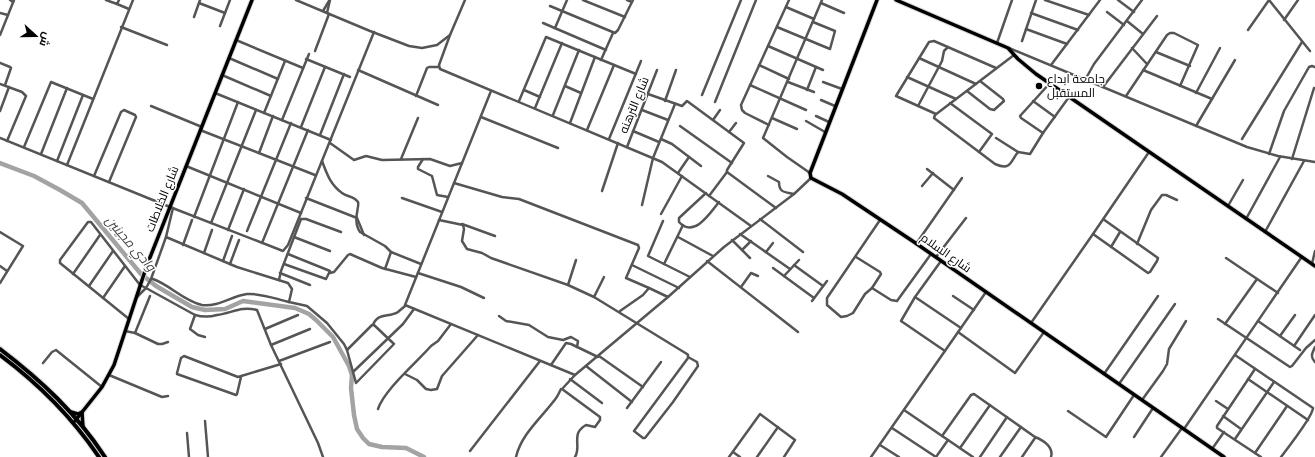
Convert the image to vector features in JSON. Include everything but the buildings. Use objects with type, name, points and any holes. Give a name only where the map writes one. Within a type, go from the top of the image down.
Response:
[{"type":"highway","points":[[0,349],[43,383],[71,412],[75,421],[105,457]]},
{"type":"highway","points":[[0,355],[36,384],[83,427],[99,457]]},
{"type":"main road","name":"شارع الخلاطات","points":[[75,421],[102,387],[117,356],[146,268],[252,0]]},
{"type":"main road","points":[[812,178],[810,172],[877,0]]},
{"type":"main road","points":[[896,0],[1008,48],[1024,65],[1313,265]]},
{"type":"main road","name":"شارع السلام","points":[[812,178],[836,191],[931,254],[1224,457]]},
{"type":"main road","points":[[71,412],[78,414],[82,412],[83,427]]},
{"type":"street","points":[[0,35],[14,1],[10,0]]},
{"type":"street","points":[[106,0],[129,9]]},
{"type":"street","points":[[118,4],[119,0]]},
{"type":"street","points":[[67,165],[133,0]]},
{"type":"street","points":[[220,26],[230,0]]},
{"type":"street","points":[[296,0],[409,46],[422,48],[436,45],[450,35]]},
{"type":"street","points":[[323,11],[330,0]]},
{"type":"street","points":[[315,51],[328,13],[330,0]]},
{"type":"street","points":[[439,67],[450,35],[465,0]]},
{"type":"street","points":[[555,28],[567,0]]},
{"type":"street","points":[[583,0],[625,17]]},
{"type":"street","points":[[601,60],[613,33],[618,30],[633,1],[627,0]]},
{"type":"street","points":[[702,95],[741,0]]},
{"type":"street","points":[[715,102],[756,0]]},
{"type":"street","points":[[769,125],[745,113],[741,108],[741,105],[789,0]]},
{"type":"street","points":[[997,43],[1012,0]]},
{"type":"street","points":[[1022,41],[1036,0]]},
{"type":"street","points":[[1045,0],[1089,15]]},
{"type":"street","points":[[1051,65],[1100,0]]},
{"type":"street","points":[[1118,0],[1134,12]]},
{"type":"street","points":[[1085,80],[1094,64],[1142,0]]},
{"type":"street","points":[[1248,30],[1269,0],[1310,51]]},
{"type":"street","points":[[1284,20],[1296,1]]},
{"type":"street","points":[[194,17],[200,2],[225,13]]},
{"type":"street","points":[[810,172],[764,139],[821,2],[844,13]]},
{"type":"street","points":[[550,6],[613,33]]},
{"type":"street","points":[[777,27],[828,49],[830,48],[835,31],[786,7]]},
{"type":"street","points":[[1107,12],[1124,25]]},
{"type":"street","points":[[0,13],[8,15]]},
{"type":"street","points":[[1031,14],[1078,30]]},
{"type":"street","points":[[1103,87],[1157,16]]},
{"type":"street","points":[[1127,21],[1143,34]]},
{"type":"street","points":[[543,23],[606,50]]},
{"type":"street","points":[[121,27],[166,45]]},
{"type":"street","points":[[1026,29],[1067,44]]},
{"type":"street","points":[[0,138],[171,208],[281,251],[285,250],[374,32]]},
{"type":"street","points":[[1126,96],[1167,35],[1170,33],[1174,33],[1198,45],[1180,86]]},
{"type":"street","points":[[519,101],[546,38],[548,37],[636,74]]},
{"type":"street","points":[[236,40],[303,68]]},
{"type":"street","points":[[936,114],[896,96],[930,41],[934,41],[996,68]]},
{"type":"street","points":[[1242,139],[1302,42]]},
{"type":"street","points":[[535,108],[562,43]]},
{"type":"street","points":[[768,46],[823,70]]},
{"type":"street","points":[[918,106],[938,67],[943,53],[948,47]]},
{"type":"street","points":[[1008,48],[1247,147],[1280,157],[1304,161],[1315,161]]},
{"type":"street","points":[[1132,48],[1147,64]]},
{"type":"street","points":[[1196,93],[1220,48]]},
{"type":"street","points":[[553,116],[579,50]]},
{"type":"street","points":[[1156,52],[1190,66]]},
{"type":"street","points":[[282,120],[309,54]]},
{"type":"street","points":[[1014,55],[936,114],[934,119],[995,164],[1007,167],[1018,152]]},
{"type":"street","points":[[570,123],[595,57]]},
{"type":"street","points":[[229,58],[278,79]]},
{"type":"street","points":[[919,58],[976,84]]},
{"type":"street","points":[[306,59],[350,77]]},
{"type":"street","points":[[1196,126],[1235,60]]},
{"type":"street","points":[[264,113],[286,61]]},
{"type":"street","points":[[609,139],[641,61]]},
{"type":"street","points":[[0,62],[11,68],[5,85]]},
{"type":"street","points":[[587,130],[614,65]]},
{"type":"street","points":[[759,65],[807,90],[814,92]]},
{"type":"street","points":[[416,96],[427,68],[429,66],[439,67],[440,69],[491,91],[519,101],[662,162],[706,192],[709,196],[751,226]]},
{"type":"street","points":[[301,127],[325,67]]},
{"type":"street","points":[[807,90],[816,67]]},
{"type":"street","points":[[1269,154],[1287,105],[1309,67],[1315,67]]},
{"type":"street","points":[[358,70],[438,105]]},
{"type":"street","name":"شارع الترهنه","points":[[627,147],[658,70]]},
{"type":"street","points":[[665,101],[676,70]]},
{"type":"street","points":[[1143,70],[1212,100]]},
{"type":"street","points":[[320,135],[344,74]]},
{"type":"street","points":[[222,75],[271,96]]},
{"type":"street","points":[[907,77],[956,99]]},
{"type":"street","points":[[967,91],[990,110],[994,110],[1004,100],[980,81]]},
{"type":"street","points":[[24,147],[50,83],[53,82],[94,99]]},
{"type":"street","points":[[823,82],[842,89]]},
{"type":"street","points":[[1043,134],[1020,117],[1050,83]]},
{"type":"street","points":[[0,84],[24,93],[26,96],[7,141]]},
{"type":"street","points":[[750,85],[806,110]]},
{"type":"street","points":[[565,86],[581,93]]},
{"type":"street","points":[[0,111],[9,87]]},
{"type":"street","points":[[41,154],[67,88]]},
{"type":"street","points":[[1292,159],[1314,88]]},
{"type":"street","points":[[523,90],[540,97]]},
{"type":"street","points":[[347,350],[373,325],[375,320],[379,317],[396,313],[405,306],[491,91]]},
{"type":"street","points":[[215,93],[320,135],[354,160],[366,156],[382,160],[430,159],[450,166],[462,163]]},
{"type":"street","points":[[648,94],[683,106],[687,101],[744,143],[727,170],[728,172],[709,196]]},
{"type":"street","points":[[57,161],[83,95]]},
{"type":"street","points":[[996,138],[1018,152],[1030,154],[1069,97]]},
{"type":"street","points":[[821,100],[835,106]]},
{"type":"street","points":[[1033,101],[1055,117]]},
{"type":"street","points":[[194,216],[238,102]]},
{"type":"street","points":[[950,103],[992,134],[979,152]]},
{"type":"street","points":[[642,205],[654,158],[675,104]]},
{"type":"street","points":[[151,106],[224,140],[315,175]]},
{"type":"street","points":[[94,176],[121,112],[124,110],[135,115],[136,117],[109,182]]},
{"type":"street","points":[[211,223],[256,110]]},
{"type":"street","points":[[642,110],[668,120]]},
{"type":"street","points":[[713,120],[720,110]]},
{"type":"street","points":[[259,153],[274,116]]},
{"type":"street","points":[[816,116],[829,122]]},
{"type":"street","points":[[481,117],[558,148]]},
{"type":"street","points":[[401,159],[418,118]]},
{"type":"street","points":[[772,118],[797,129]]},
{"type":"street","points":[[806,121],[825,132]]},
{"type":"street","points":[[247,231],[290,123]]},
{"type":"street","points":[[729,132],[736,123]]},
{"type":"street","points":[[680,126],[732,163]]},
{"type":"street","points":[[262,243],[308,130]]},
{"type":"street","points":[[634,131],[672,144],[701,166]]},
{"type":"street","points":[[602,190],[618,143]]},
{"type":"street","points":[[1031,323],[1150,152]]},
{"type":"street","points":[[678,173],[690,157]]},
{"type":"street","points":[[1246,219],[1280,157]]},
{"type":"street","points":[[423,159],[418,169],[432,176],[437,195],[448,197]]},
{"type":"street","points":[[322,161],[329,179],[342,193],[358,202],[359,206],[356,217],[359,230],[364,236],[385,246],[391,252],[421,264]]},
{"type":"street","points":[[1265,232],[1304,161]]},
{"type":"street","points":[[186,166],[301,213]]},
{"type":"street","points":[[927,168],[954,190]]},
{"type":"street","points":[[728,172],[776,208]]},
{"type":"street","points":[[922,186],[933,173]]},
{"type":"street","points":[[661,214],[682,176]]},
{"type":"street","points":[[768,176],[779,182],[779,188],[781,190],[794,194]]},
{"type":"street","points":[[516,457],[526,436],[553,403],[562,388],[570,379],[668,298],[707,261],[732,240],[776,208],[812,178]]},
{"type":"street","points":[[916,244],[962,178]]},
{"type":"street","points":[[1228,206],[1244,180]]},
{"type":"street","points":[[454,183],[502,197],[519,199],[638,245],[639,248],[626,278],[668,298]]},
{"type":"street","points":[[228,230],[244,189]]},
{"type":"street","points":[[706,192],[679,218],[679,222],[683,226],[689,228],[696,226],[708,216],[719,202]]},
{"type":"street","points":[[1137,244],[1151,210],[1162,195],[1166,195],[1177,200]]},
{"type":"street","points":[[306,198],[356,217]]},
{"type":"street","points":[[402,198],[442,212]]},
{"type":"street","points":[[135,299],[146,288],[151,279],[166,237],[171,208]]},
{"type":"street","points":[[279,280],[280,273],[301,219],[303,218],[341,232]]},
{"type":"street","points":[[936,258],[966,218]]},
{"type":"street","points":[[760,219],[803,252]]},
{"type":"street","points":[[1093,234],[1150,273],[1158,261],[1158,258],[1103,219]]},
{"type":"street","points":[[183,245],[192,220]]},
{"type":"street","points":[[439,220],[461,224],[495,236]]},
{"type":"street","points":[[856,257],[881,273],[872,288],[865,294],[855,310],[847,316],[839,316],[827,305],[826,300],[880,220]]},
{"type":"street","points":[[664,221],[648,255],[690,277]]},
{"type":"street","points":[[129,319],[60,262],[86,222],[91,222],[140,285],[195,316],[217,315],[238,309],[256,309],[271,345],[318,443],[323,457]]},
{"type":"street","points":[[461,224],[464,228],[461,240],[467,249],[568,284],[620,312],[698,362],[698,366],[673,402],[645,438],[643,438],[634,431],[688,357]]},
{"type":"street","points":[[664,264],[675,239],[678,237],[683,226]]},
{"type":"street","points":[[204,253],[212,230]]},
{"type":"street","points":[[0,232],[23,246],[0,283]]},
{"type":"street","points":[[1111,247],[1120,232]]},
{"type":"street","points":[[740,234],[790,269]]},
{"type":"street","points":[[73,274],[100,235]]},
{"type":"street","points":[[223,261],[232,236]]},
{"type":"street","points":[[166,237],[230,264],[288,283],[291,286],[292,292],[289,302]]},
{"type":"street","points":[[294,237],[330,251]]},
{"type":"street","points":[[678,237],[713,256]]},
{"type":"street","points":[[230,264],[239,240]]},
{"type":"street","points":[[732,240],[750,258]]},
{"type":"street","points":[[742,250],[751,241]]},
{"type":"street","points":[[766,252],[773,243]]},
{"type":"street","points":[[89,286],[113,251]]},
{"type":"street","points":[[1313,265],[1315,251]]},
{"type":"street","points":[[385,269],[391,252]]},
{"type":"street","points":[[288,254],[330,270],[330,273]]},
{"type":"street","points":[[284,264],[326,279],[330,273],[335,271],[349,254],[385,269],[416,277]]},
{"type":"street","points":[[872,288],[891,300],[897,300],[931,254]]},
{"type":"street","points":[[1226,258],[1278,293]]},
{"type":"street","points":[[1160,457],[1183,429],[1302,258]]},
{"type":"street","points":[[568,284],[576,260]]},
{"type":"street","points":[[784,276],[799,260]]},
{"type":"street","points":[[707,261],[798,332]]},
{"type":"street","points":[[941,261],[915,297],[901,321],[945,351]]},
{"type":"street","points":[[794,264],[823,286]]},
{"type":"street","points":[[632,265],[678,288]]},
{"type":"street","points":[[0,266],[7,271]]},
{"type":"street","points":[[103,298],[125,266]]},
{"type":"street","points":[[773,268],[813,300],[827,281]]},
{"type":"street","points":[[280,273],[310,285]]},
{"type":"street","points":[[418,273],[454,285],[484,298]]},
{"type":"street","points":[[741,287],[751,273],[758,276]]},
{"type":"street","points":[[594,297],[604,277]]},
{"type":"street","points":[[151,279],[156,280],[180,295],[202,305],[217,304],[246,294],[263,295],[302,304],[316,313],[340,339],[347,350],[356,383],[394,345],[394,343],[376,325],[373,325]]},
{"type":"street","points":[[1225,324],[1257,279]]},
{"type":"street","points":[[620,312],[649,288]]},
{"type":"street","points":[[871,457],[986,292]]},
{"type":"street","points":[[135,333],[150,296]]},
{"type":"street","points":[[953,296],[974,310]]},
{"type":"street","points":[[1104,374],[1158,296]]},
{"type":"street","points":[[915,297],[961,328]]},
{"type":"street","points":[[1119,384],[1175,304]]},
{"type":"street","points":[[405,306],[575,375]]},
{"type":"street","points":[[354,372],[403,324],[414,309]]},
{"type":"street","points":[[265,329],[298,315]]},
{"type":"street","points":[[1280,336],[1295,315]]},
{"type":"street","points":[[1294,346],[1315,315]]},
{"type":"street","points":[[195,316],[190,329],[198,335],[205,337]]},
{"type":"street","points":[[499,316],[506,321],[533,327],[548,337],[563,340],[574,338],[578,341],[577,347]]},
{"type":"street","points":[[1218,319],[1291,367],[1306,348],[1315,340]]},
{"type":"street","points":[[1258,321],[1300,350]]},
{"type":"street","points":[[1142,400],[1167,364],[1169,350],[1186,322]]},
{"type":"street","points":[[378,409],[381,402],[405,374],[432,345],[438,341],[451,324]]},
{"type":"street","points":[[271,345],[310,329]]},
{"type":"street","points":[[125,331],[135,333],[158,344],[168,342]]},
{"type":"street","points":[[958,332],[1015,373],[1044,332]]},
{"type":"street","points":[[405,374],[417,380],[428,390],[436,389],[442,376],[478,335]]},
{"type":"street","points":[[241,377],[236,395],[177,373],[184,356],[241,377],[280,363],[330,342]]},
{"type":"street","points":[[551,365],[566,343],[598,356],[643,387]]},
{"type":"street","points":[[1315,347],[1312,354],[1312,358],[1315,362]]},
{"type":"street","points":[[42,363],[52,352],[56,350],[102,387]]},
{"type":"street","points":[[1234,356],[1256,369],[1313,408],[1308,420],[1281,457]]},
{"type":"street","points":[[470,451],[540,361]]},
{"type":"street","points":[[627,408],[661,362]]},
{"type":"street","points":[[586,366],[632,402]]},
{"type":"street","points":[[1256,369],[1223,416],[1217,428],[1261,457]]},
{"type":"street","points":[[109,375],[162,397],[168,396]]},
{"type":"street","points":[[570,379],[602,403]]},
{"type":"street","points":[[1248,379],[1308,420]]},
{"type":"street","points":[[1235,439],[1274,382]]},
{"type":"street","points":[[562,388],[600,418],[599,423],[595,427],[586,425],[581,429],[576,439],[578,450],[575,457]]},
{"type":"street","points":[[942,436],[972,394],[975,394],[1035,437],[1045,441],[1052,452],[1051,457]]},
{"type":"street","points":[[1068,411],[1106,437],[1134,395]]},
{"type":"street","points":[[1216,401],[1228,409]]},
{"type":"street","points":[[960,448],[990,405]]},
{"type":"street","points":[[1255,453],[1287,406]]},
{"type":"street","points":[[1134,437],[1153,408]]},
{"type":"street","points":[[904,410],[973,457]]},
{"type":"street","points":[[729,457],[759,414],[761,414],[795,440],[784,457]]},
{"type":"street","points":[[1223,416],[1241,429]]},
{"type":"street","points":[[980,457],[1007,417]]},
{"type":"street","points":[[206,421],[208,457]]},
{"type":"street","points":[[757,457],[778,427]]},
{"type":"street","points":[[1000,457],[1021,427]]},
{"type":"street","points":[[892,428],[936,457],[948,440]]},
{"type":"street","points":[[1212,449],[1224,432]]},
{"type":"street","points":[[187,434],[190,457]]},
{"type":"street","points":[[1022,457],[1035,437]]},
{"type":"street","points":[[880,445],[899,457]]},
{"type":"street","points":[[733,452],[740,457]]},
{"type":"waterway","name":"وادي مجينين","points":[[0,163],[34,176],[82,203],[141,274],[156,286],[192,307],[205,310],[225,309],[243,301],[295,308],[309,314],[333,337],[349,366],[352,375],[351,388],[354,415],[357,429],[363,438],[369,444],[382,447],[406,448],[424,457]]},
{"type":"place","name":"جامعة ابداع المستقبل","points":[[1039,86]]}]
